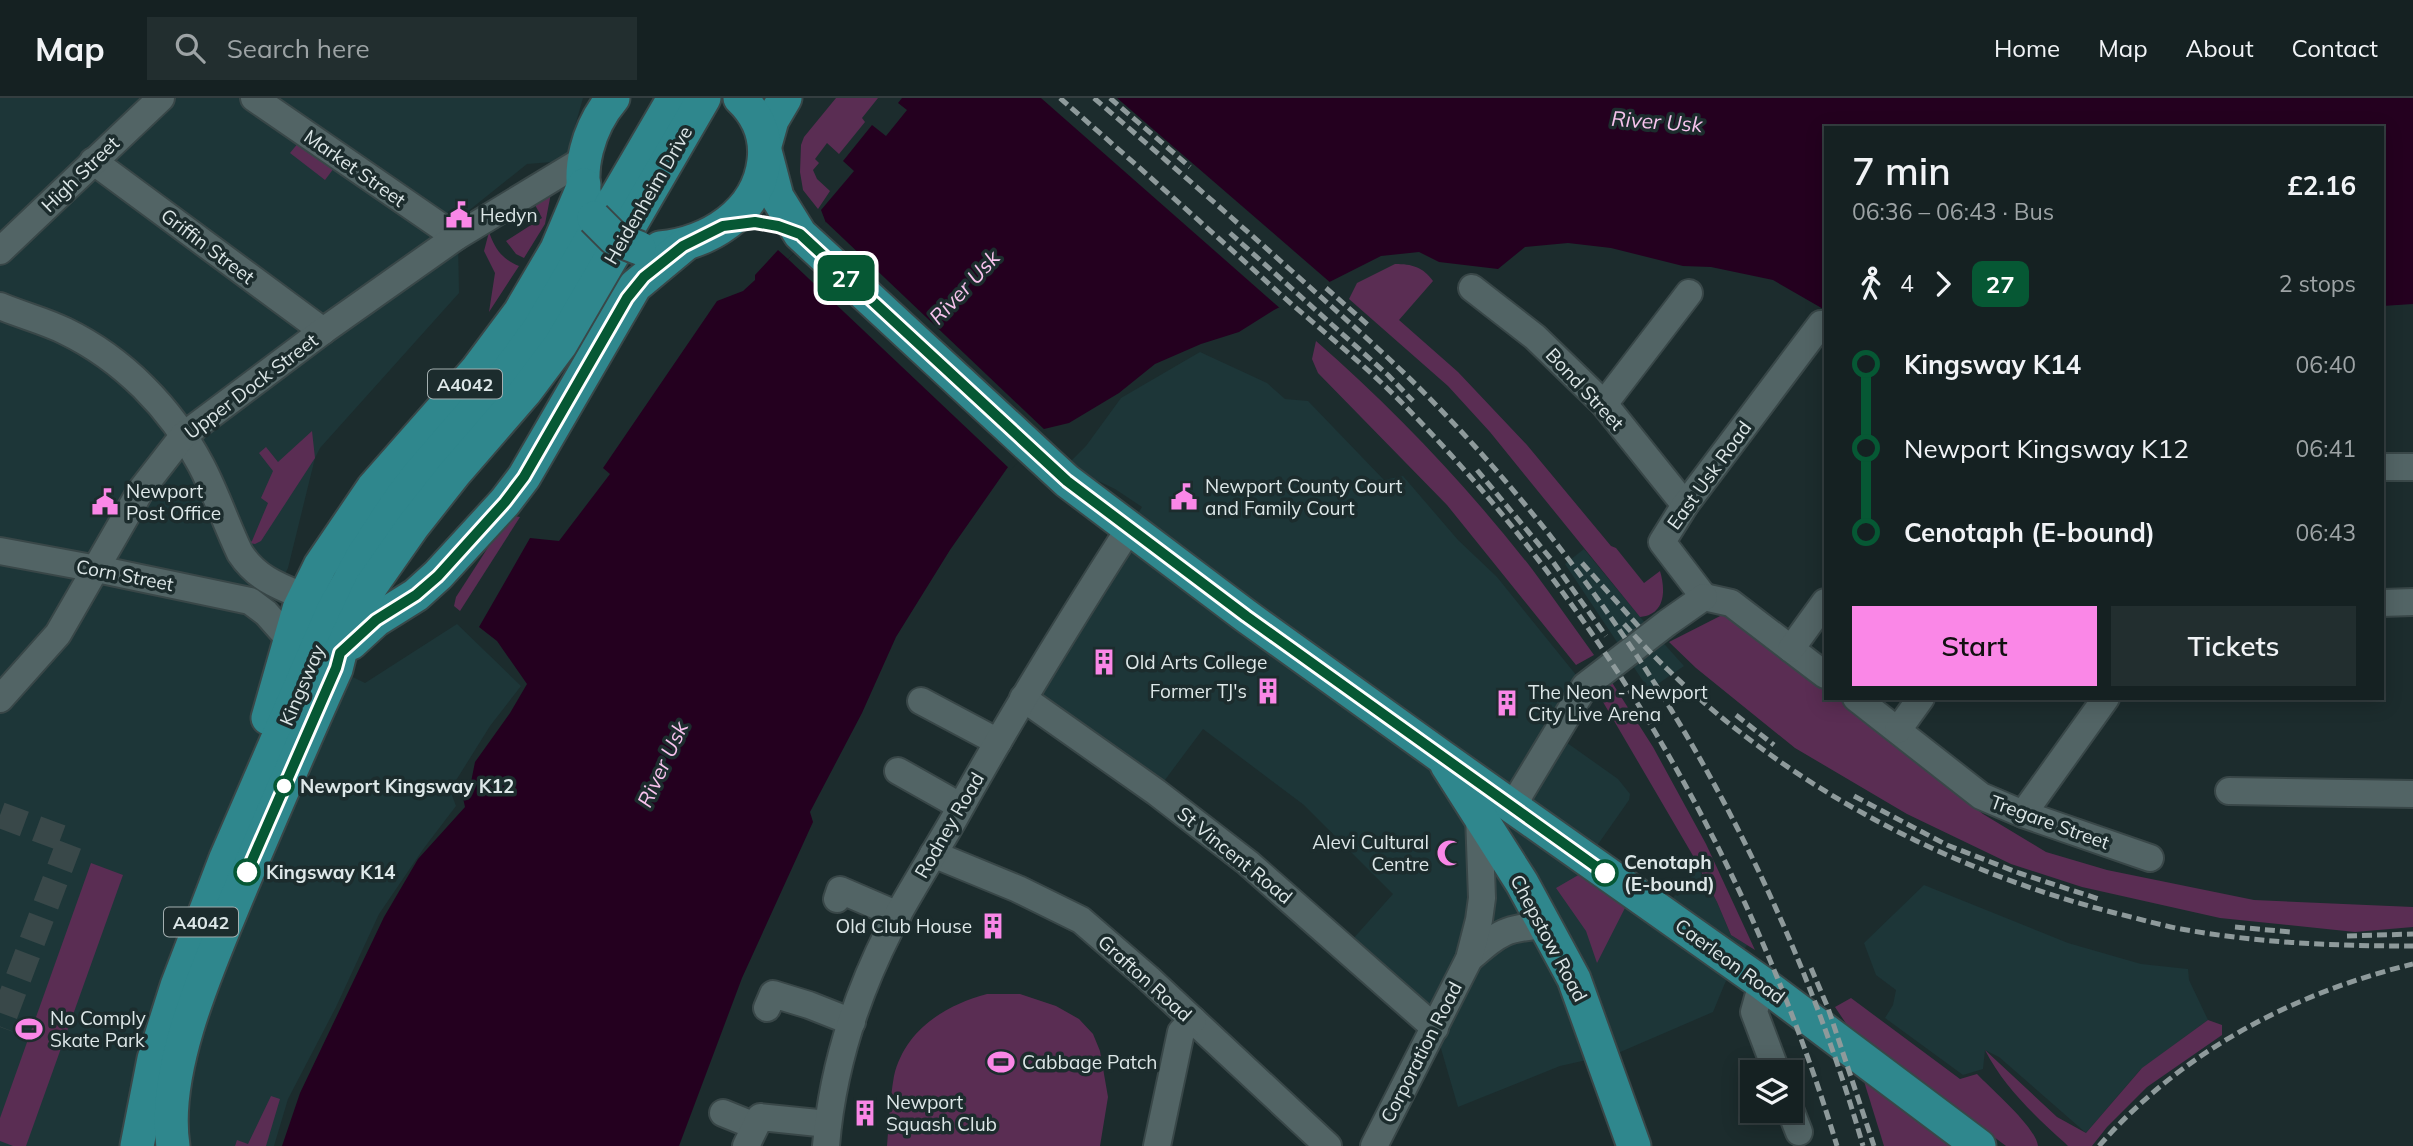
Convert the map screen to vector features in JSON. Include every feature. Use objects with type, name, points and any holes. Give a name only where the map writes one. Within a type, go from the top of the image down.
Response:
[{"type":"main road","points":[[597,98],[587,158],[587,203],[594,218],[614,238],[639,248],[683,246],[723,226],[741,212],[755,195],[772,120],[785,98]]},
{"type":"main road","points":[[587,158],[613,98]]},
{"type":"main road","name":"Heidenheim Drive","points":[[581,284],[674,98]]},
{"type":"main road","name":"Heidenheim Drive","points":[[581,284],[704,98]]},
{"type":"main road","points":[[740,98],[755,116],[777,197],[803,238]]},
{"type":"main road","name":"A4042","points":[[226,858],[285,661],[289,639],[274,591],[320,566],[373,488],[476,371],[520,312],[557,249],[587,158]]},
{"type":"main road","points":[[723,226],[755,222],[778,226],[803,238]]},
{"type":"main road","name":"Caerleon Road","points":[[803,238],[1051,469],[1442,757],[1762,983],[1979,1146]]},
{"type":"main road","name":"A4042","points":[[340,653],[376,620],[416,595],[438,576],[505,502],[524,477],[631,292],[644,277],[683,246]]},
{"type":"main road","name":"Kingsway","points":[[137,1146],[146,1091],[177,986],[226,858],[333,611],[363,556],[416,478],[509,370],[539,329],[581,284]]},
{"type":"main road","name":"Kingsway","points":[[173,1146],[173,1085],[201,990],[340,653],[372,586],[454,474],[544,369],[581,284]]},
{"type":"main road","name":"Chepstow Road","points":[[1442,757],[1522,883],[1586,1006],[1634,1146]]},
{"type":"main road","points":[[1479,816],[1515,808]]},
{"type":"street","name":"High Street","points":[[0,251],[161,98]]},
{"type":"street","name":"Market Street","points":[[254,98],[459,236]]},
{"type":"street","name":"Upper Dock Street","points":[[0,699],[58,634],[141,490],[183,436],[323,331],[459,236],[587,158]]},
{"type":"street","name":"Griffin Street","points":[[93,160],[323,331]]},
{"type":"street","name":"Bond Street","points":[[1472,288],[1535,337],[1604,404],[1685,505]]},
{"type":"street","points":[[1604,404],[1689,293]]},
{"type":"street","points":[[0,306],[65,331],[98,350],[136,378],[183,436],[200,463],[248,566],[274,591],[333,611],[342,630],[340,653]]},
{"type":"street","name":"East Usk Road","points":[[1704,597],[1662,542],[1685,505],[1823,324]]},
{"type":"street","points":[[2384,467],[2413,467]]},
{"type":"street","name":"Rodney Road","points":[[827,1135],[834,1084],[852,1022],[875,962],[898,915],[1023,698],[1129,529]]},
{"type":"street","name":"Corn Street","points":[[0,551],[97,569],[274,591]]},
{"type":"street","points":[[274,591],[266,613],[289,639]]},
{"type":"street","points":[[1515,808],[1521,792],[1585,686],[1704,597],[1731,603],[1824,674]]},
{"type":"street","points":[[2384,603],[2413,602]]},
{"type":"street","points":[[1791,649],[1824,603]]},
{"type":"street","name":"St Vincent Road","points":[[1023,698],[1156,792],[1248,863],[1435,1027]]},
{"type":"street","name":"Tregare Street","points":[[1859,700],[1980,796],[2023,814],[2150,858]]},
{"type":"street","points":[[1898,730],[1920,700]]},
{"type":"street","points":[[2023,814],[2105,700]]},
{"type":"street","points":[[921,701],[998,742]]},
{"type":"street","points":[[898,771],[960,806]]},
{"type":"street","points":[[2229,791],[2413,794]]},
{"type":"street","points":[[1468,959],[1482,898],[1479,816]]},
{"type":"street","name":"Grafton Road","points":[[933,854],[1018,889],[1081,920],[1148,978],[1328,1146]]},
{"type":"street","points":[[837,899],[840,890],[898,915]]},
{"type":"street","points":[[1468,959],[1509,929],[1546,925]]},
{"type":"street","name":"Corporation Road","points":[[1374,1146],[1468,959]]},
{"type":"street","points":[[1762,983],[1755,1012],[1772,1060]]},
{"type":"street","points":[[767,1008],[773,994],[810,1004],[852,1022]]},
{"type":"street","points":[[1157,1146],[1181,1032],[1193,1020]]},
{"type":"street","points":[[723,1113],[750,1136],[760,1117],[827,1135]]},
{"type":"shaded area","points":[[0,98],[583,98],[565,161],[527,164],[467,212],[456,217],[454,227],[458,240],[459,293],[320,448],[315,458],[288,568],[260,623],[330,666],[365,683],[457,624],[521,686],[490,726],[450,790],[456,806],[379,914],[336,1007],[288,1099],[274,1146],[0,1146]]},
{"type":"shaded area","points":[[836,98],[878,98],[862,118],[865,122],[839,154],[827,143],[815,159],[819,163],[813,170],[817,179],[830,191],[818,209],[803,190],[800,172],[801,145],[804,137]]},
{"type":"shaded area","points":[[299,142],[334,168],[325,180],[290,153]]},
{"type":"shaded area","points":[[552,188],[545,224],[524,258],[516,254],[506,241],[542,218],[533,201]]},
{"type":"shaded area","points":[[489,232],[500,253],[519,266],[489,312],[495,273],[484,251]]},
{"type":"shaded area","points":[[1395,264],[1417,267],[1433,281],[1399,320],[1458,372],[1527,445],[1644,583],[1660,571],[1663,594],[1655,612],[1640,617],[1490,432],[1448,386],[1349,299],[1357,283]]},
{"type":"shaded area","points":[[1316,341],[1374,394],[1456,479],[1532,569],[1594,655],[1576,665],[1447,505],[1318,373],[1312,359]]},
{"type":"shaded area","points":[[1200,352],[1267,383],[1285,399],[1308,401],[1384,480],[1403,476],[1458,540],[1497,577],[1585,686],[1556,735],[1618,779],[1630,794],[1629,800],[1587,860],[1662,912],[1675,895],[1678,896],[1698,867],[1731,935],[1747,945],[1725,983],[1713,1012],[1618,1053],[1560,1066],[1458,1107],[1435,1028],[1352,940],[1393,894],[1304,805],[1203,729],[1156,792],[1023,698],[1142,507],[1092,478],[1071,461],[1086,446],[1121,398]]},
{"type":"shaded area","points":[[312,431],[315,458],[261,541],[249,543],[268,503],[261,498],[273,471],[259,453],[266,447],[278,462]]},
{"type":"shaded area","points":[[509,515],[520,517],[460,611],[454,606],[456,597]]},
{"type":"shaded area","points":[[1584,549],[1684,666],[1649,690],[1565,564]]},
{"type":"shaded area","points":[[1728,612],[1824,688],[1824,700],[1840,700],[1983,814],[2046,852],[2107,870],[2254,900],[2413,907],[2413,927],[2355,932],[2220,918],[2082,887],[2011,864],[1907,814],[1795,748],[1696,668],[1669,642]]},
{"type":"shaded area","points":[[1611,681],[1653,747],[1706,844],[1755,950],[1731,935],[1692,854],[1596,690]]},
{"type":"shaded area","points":[[91,863],[123,875],[26,1146],[13,1146],[0,1141],[0,1118]]},
{"type":"shaded area","points":[[1587,870],[1628,902],[1597,963],[1586,931],[1556,888]]},
{"type":"shaded area","points":[[1924,885],[2068,943],[2141,964],[2188,969],[2189,980],[2208,1020],[2140,1070],[2086,1133],[1999,1057],[1985,1050],[1983,1069],[1963,1075],[1885,1018],[1893,1005],[1896,990],[1876,975],[1864,943]]},
{"type":"shaded area","name":"Cabbage Patch","points":[[987,994],[1020,994],[1056,1006],[1079,1019],[1093,1034],[1100,1051],[1108,1097],[1100,1146],[887,1146],[894,1076],[907,1045],[929,1022],[942,1013]]},
{"type":"shaded area","points":[[1851,998],[1960,1079],[1977,1074],[2022,1119],[2038,1146],[2006,1146],[1849,1028],[1835,1007]]},
{"type":"shaded area","points":[[2208,1020],[2222,1025],[2222,1035],[2147,1087],[2092,1146],[2068,1146],[2010,1088],[1985,1050],[2057,1117],[2086,1133],[2142,1068]]},
{"type":"shaded area","points":[[1863,1078],[1952,1146],[1884,1146]]},
{"type":"shaded area","points":[[271,1096],[280,1099],[266,1146],[235,1146],[237,1140],[248,1144]]},
{"type":"water","name":"River Usk","points":[[902,98],[2413,98],[2413,304],[2384,306],[2384,126],[1824,126],[1824,309],[1773,280],[1711,267],[1683,266],[1611,248],[1568,243],[1525,247],[1498,269],[1439,262],[1419,252],[1381,256],[1274,310],[1239,332],[1201,344],[1155,364],[1119,393],[1069,423],[1044,429],[1008,467],[950,550],[896,637],[862,713],[810,812],[813,822],[742,978],[679,1146],[282,1146],[300,1093],[384,917],[418,859],[465,807],[463,798],[470,787],[475,762],[527,684],[497,641],[479,627],[530,538],[559,541],[610,474],[603,468],[717,301],[743,291],[778,250],[788,259],[826,223],[821,210],[854,171],[843,161],[872,125],[886,136],[907,110],[898,103]]},
{"type":"pier","points":[[1041,98],[1117,98],[1332,284],[1282,310]]},
{"type":"pier","points":[[826,222],[1047,432],[1011,470],[788,259]]},
{"type":"tunnel","points":[[0,815],[70,841],[0,1027]]},
{"type":"railway","points":[[1060,98],[1358,361],[1403,404],[1477,484],[1545,569],[1608,657],[1665,749],[1717,844],[1762,942],[1803,1043],[1837,1146]]},
{"type":"railway","points":[[1094,98],[1405,374],[1512,488],[1578,572],[1640,660],[1696,752],[1747,847],[1792,944],[1831,1044],[1863,1146]]},
{"type":"railway","points":[[1110,98],[1190,167]]},
{"type":"railway","points":[[1230,233],[1388,375],[1413,401]]},
{"type":"railway","points":[[1326,288],[1368,325]]},
{"type":"railway","points":[[1477,470],[1551,559],[1606,636]]},
{"type":"railway","points":[[1582,563],[1640,628]]},
{"type":"railway","points":[[1624,624],[1675,676],[1729,724],[1788,767],[1850,806],[1914,840],[1981,869],[2049,894],[2181,929],[2297,943],[2413,946]]},
{"type":"railway","points":[[1736,715],[1774,745]]},
{"type":"railway","points":[[1854,796],[1947,845],[2019,873],[2102,900]]},
{"type":"railway","points":[[2235,927],[2291,932]]},
{"type":"railway","points":[[2347,936],[2413,934]]},
{"type":"railway","points":[[2099,1146],[2131,1112],[2166,1082],[2242,1031],[2325,991],[2413,964]]},
{"type":"railway","points":[[1811,968],[1828,1008],[1874,1146]]},
{"type":"bus line","name":"27","points":[[247,872],[336,668],[340,653],[376,620],[416,595],[438,576],[505,502],[524,477],[635,286],[683,246],[723,226],[755,222],[800,234],[1051,469],[1246,616],[1605,873]]},
{"type":"place","name":"Hedyn","points":[[459,215]]},
{"type":"place","name":"Newport County Court and Family Court","points":[[1184,497]]},
{"type":"place","name":"Newport Post Office","points":[[105,502]]},
{"type":"place","name":"Old Arts College","points":[[1104,662]]},
{"type":"place","name":"Former TJ's","points":[[1268,691]]},
{"type":"place","name":"The Neon - Newport City Live Arena","points":[[1507,703]]},
{"type":"place","name":"Newport Kingsway K12","points":[[284,786]]},
{"type":"place","name":"Alevi Cultural Centre","points":[[1450,853]]},
{"type":"place","name":"Kingsway K14","points":[[247,872]]},
{"type":"place","name":"Cenotaph (E-bound)","points":[[1605,873]]},
{"type":"place","name":"Old Club House","points":[[993,926]]},
{"type":"place","name":"No Comply Skate Park","points":[[29,1029]]},
{"type":"place","name":"Cabbage Patch","points":[[1001,1062]]},
{"type":"place","name":"Newport Squash Club","points":[[865,1113]]}]
